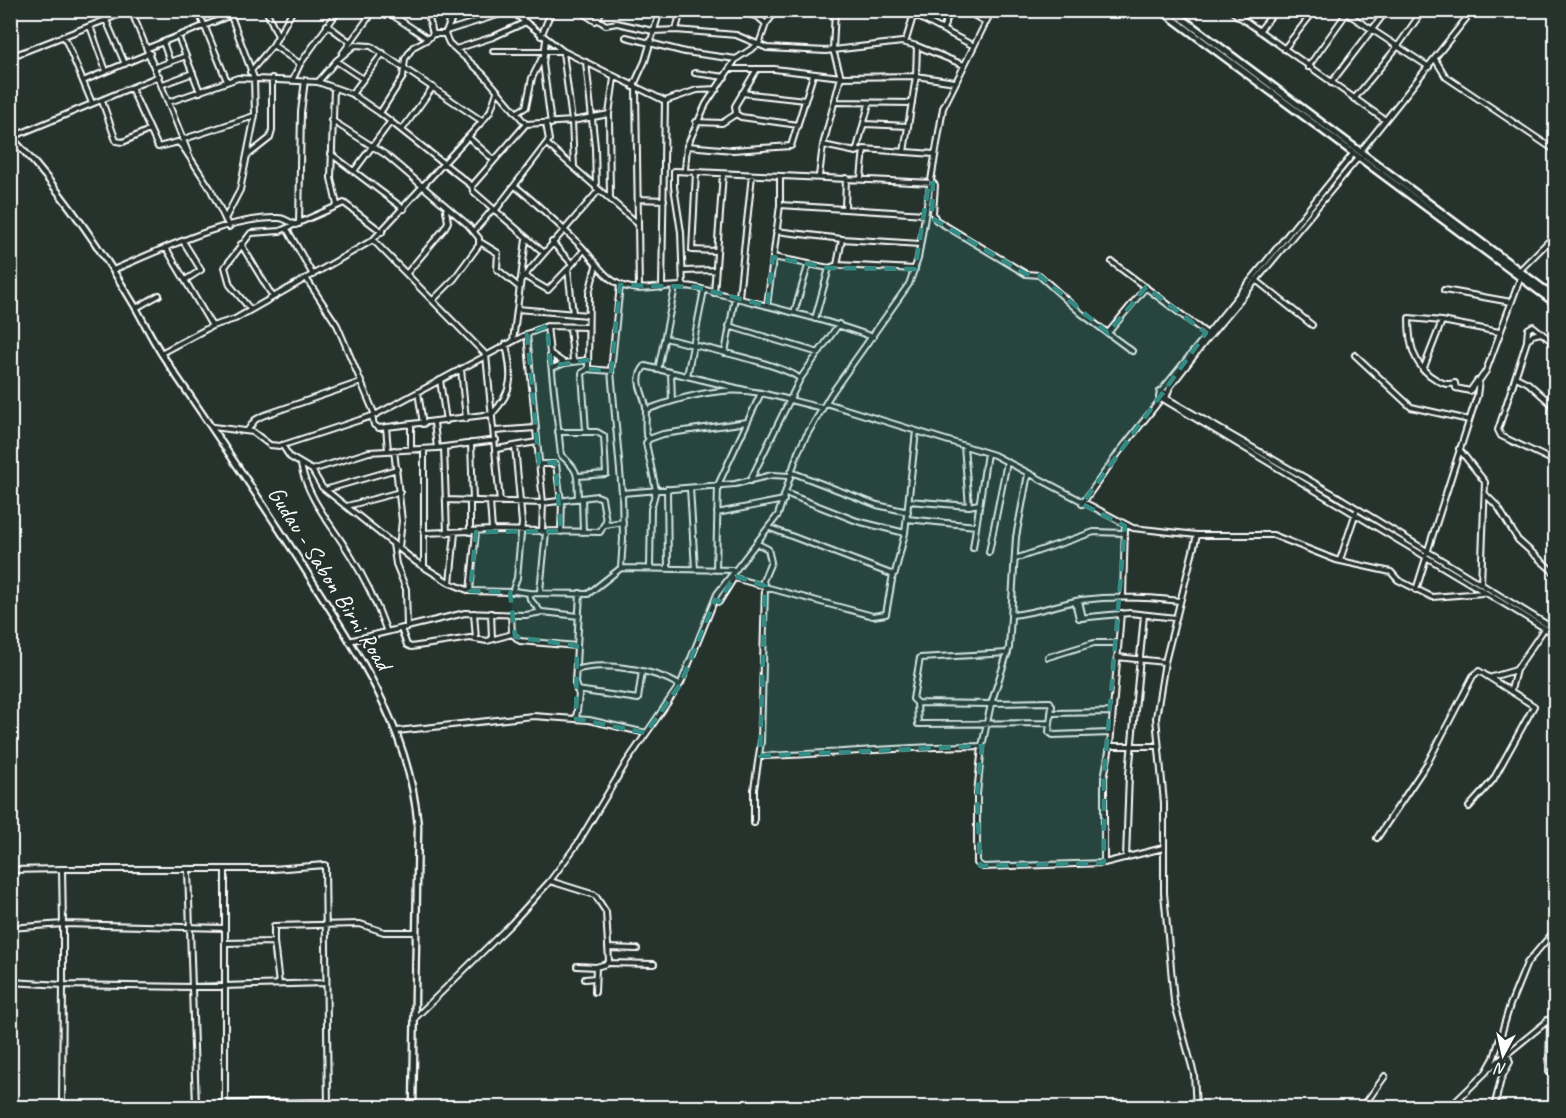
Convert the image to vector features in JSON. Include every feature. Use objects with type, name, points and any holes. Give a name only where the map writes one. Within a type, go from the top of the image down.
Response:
[{"type":"highway","points":[[1161,10],[1556,304]]},
{"type":"highway","points":[[1176,12],[1357,154]]},
{"type":"highway","points":[[1492,255],[1556,298]]},
{"type":"main road","name":"Gudau - Sabon Birni Road","points":[[11,137],[67,203],[112,270],[161,353],[213,427],[378,688],[397,732],[414,786],[417,810],[417,932],[412,1107]]},
{"type":"street","points":[[10,57],[131,10],[156,67],[190,157]]},
{"type":"street","points":[[198,10],[227,81]]},
{"type":"street","points":[[83,81],[125,64],[163,42],[244,10]]},
{"type":"street","points":[[266,10],[278,36]]},
{"type":"street","points":[[250,72],[273,45],[293,10]]},
{"type":"street","points":[[293,79],[300,64],[339,10]]},
{"type":"street","points":[[360,10],[369,18]]},
{"type":"street","points":[[318,82],[374,10]]},
{"type":"street","points":[[385,10],[428,39]]},
{"type":"street","points":[[427,10],[433,34]]},
{"type":"street","points":[[446,10],[449,25]]},
{"type":"street","points":[[446,32],[456,10]]},
{"type":"street","points":[[541,36],[552,10]]},
{"type":"street","points":[[578,10],[606,26],[626,24],[653,31],[676,30],[736,35],[759,44],[794,51],[833,50],[903,42],[917,45],[964,65]]},
{"type":"street","points":[[598,20],[603,10]]},
{"type":"street","points":[[639,289],[635,87],[660,10]]},
{"type":"street","points":[[685,170],[687,146],[696,122],[736,59],[759,44],[766,24],[777,10]]},
{"type":"street","points":[[819,176],[823,145],[841,77],[833,50],[835,10]]},
{"type":"street","points":[[943,29],[951,10]]},
{"type":"street","points":[[964,10],[986,22]]},
{"type":"street","points":[[414,1019],[482,954],[550,881],[578,843],[646,733],[680,685],[715,600],[734,570],[770,528],[784,500],[798,452],[822,408],[909,284],[915,269],[920,244],[928,183],[943,108],[992,10]]},
{"type":"street","points":[[1230,10],[1385,120]]},
{"type":"street","points":[[1238,17],[1243,10]]},
{"type":"street","points":[[1259,31],[1276,10]]},
{"type":"street","points":[[1284,49],[1315,10]]},
{"type":"street","points":[[1308,67],[1346,13],[1354,10]]},
{"type":"street","points":[[1331,83],[1388,10]]},
{"type":"street","points":[[1163,397],[1162,390],[1206,333],[1357,154],[1473,10]]},
{"type":"street","points":[[676,30],[679,18],[684,11],[748,14],[758,17],[766,24]]},
{"type":"street","points":[[380,113],[403,77],[405,59],[413,47],[433,34],[446,32],[500,13],[515,14],[563,51],[665,101],[697,90],[717,89]]},
{"type":"street","points":[[903,42],[906,40],[915,13],[974,46]]},
{"type":"street","points":[[1346,13],[1429,66]]},
{"type":"street","points":[[1354,99],[1398,46],[1421,13]]},
{"type":"street","points":[[225,219],[240,190],[255,116],[254,78],[231,16]]},
{"type":"street","points":[[106,20],[125,64]]},
{"type":"street","points":[[455,49],[494,37],[526,22]]},
{"type":"street","points":[[327,25],[350,42]]},
{"type":"street","points":[[90,26],[106,71]]},
{"type":"street","points":[[446,32],[455,49],[484,75],[526,124],[548,124],[609,114]]},
{"type":"street","points":[[64,36],[92,103]]},
{"type":"street","points":[[178,36],[200,92]]},
{"type":"street","points":[[626,37],[685,52],[736,59]]},
{"type":"street","points":[[474,231],[515,186],[550,137],[544,55],[546,40]]},
{"type":"street","points":[[163,42],[170,62]]},
{"type":"street","points":[[273,45],[300,64]]},
{"type":"street","points":[[336,61],[355,45],[371,46],[482,121]]},
{"type":"street","points":[[904,152],[916,76],[917,45]]},
{"type":"street","points":[[493,51],[544,55],[563,51]]},
{"type":"street","points":[[563,51],[572,121],[574,168]]},
{"type":"street","points":[[352,94],[383,53]]},
{"type":"street","points":[[516,113],[526,107],[532,78],[544,55]]},
{"type":"street","points":[[156,67],[186,56]]},
{"type":"street","points":[[1435,59],[1446,77],[1556,151]]},
{"type":"street","points":[[336,61],[363,79]]},
{"type":"street","points":[[520,281],[598,189],[586,61]]},
{"type":"street","points":[[731,69],[757,69],[841,77],[916,76],[955,82]]},
{"type":"street","points":[[736,114],[735,106],[757,69]]},
{"type":"street","points":[[162,84],[193,73]]},
{"type":"street","points":[[695,73],[726,77]]},
{"type":"street","points":[[687,146],[733,150],[784,148],[794,143],[813,75]]},
{"type":"street","points":[[11,137],[159,76]]},
{"type":"street","points":[[169,102],[238,78],[305,80],[352,94],[445,163],[472,186],[473,191],[543,252]]},
{"type":"street","points":[[246,156],[270,138],[272,78]]},
{"type":"street","points":[[610,199],[609,114],[614,78]]},
{"type":"street","points":[[298,225],[305,80]]},
{"type":"street","points":[[402,130],[433,87]]},
{"type":"street","points":[[131,88],[159,147],[178,142],[210,188],[229,227]]},
{"type":"street","points":[[334,88],[330,154],[331,178],[337,205]]},
{"type":"street","points":[[161,353],[212,326],[236,318],[373,240],[404,209],[421,187],[490,112],[497,92]]},
{"type":"street","points":[[742,93],[806,100]]},
{"type":"street","points":[[102,101],[116,141],[123,142],[149,130]]},
{"type":"street","points":[[662,288],[665,101]]},
{"type":"street","points":[[836,102],[912,103]]},
{"type":"street","points":[[856,152],[869,104]]},
{"type":"street","points":[[696,122],[722,123],[736,114]]},
{"type":"street","points":[[736,114],[741,117],[798,125]]},
{"type":"street","points":[[184,139],[255,116]]},
{"type":"street","points":[[331,120],[373,146],[474,231],[480,242],[498,253],[497,269],[519,288]]},
{"type":"street","points":[[354,171],[390,121]]},
{"type":"street","points":[[472,186],[526,124]]},
{"type":"street","points":[[865,124],[908,126]]},
{"type":"street","points":[[468,137],[494,160]]},
{"type":"street","points":[[547,144],[638,223]]},
{"type":"street","points":[[823,145],[856,152],[864,149],[934,154]]},
{"type":"street","points":[[861,178],[864,149]]},
{"type":"street","points":[[330,154],[404,209]]},
{"type":"street","points":[[1083,504],[1156,404],[1357,154]]},
{"type":"street","points":[[683,287],[680,216],[674,187],[674,171],[819,176],[928,183],[935,185],[933,213],[936,220],[1026,274],[1040,275],[1082,314],[1132,351]]},
{"type":"street","points":[[696,172],[692,250],[716,250]]},
{"type":"street","points":[[714,293],[723,174]]},
{"type":"street","points":[[724,353],[737,297],[752,175]]},
{"type":"street","points":[[767,306],[780,205],[780,176]]},
{"type":"street","points":[[845,208],[846,178]]},
{"type":"street","points":[[515,186],[585,250],[596,266],[620,285],[639,289],[683,287],[704,290],[839,324],[873,337]]},
{"type":"street","points":[[638,199],[664,200]]},
{"type":"street","points":[[251,309],[245,306],[230,285],[225,267],[250,233],[287,229],[344,203],[382,232]]},
{"type":"street","points":[[780,205],[925,214]]},
{"type":"street","points":[[407,273],[444,229],[447,222],[446,208]]},
{"type":"street","points":[[112,270],[183,241],[229,227],[281,218],[298,225]]},
{"type":"street","points":[[287,229],[313,274]]},
{"type":"street","points":[[776,231],[842,239],[920,244]]},
{"type":"street","points":[[513,341],[527,238]]},
{"type":"street","points":[[837,265],[842,239]]},
{"type":"street","points":[[1519,271],[1551,239],[1556,241]]},
{"type":"street","points":[[373,240],[434,299],[486,355],[497,449],[500,502]]},
{"type":"street","points":[[183,241],[201,270],[187,279]]},
{"type":"street","points":[[434,299],[454,279],[480,242]]},
{"type":"street","points":[[552,242],[572,264]]},
{"type":"street","points":[[241,244],[273,297]]},
{"type":"street","points":[[166,248],[187,279],[212,326]]},
{"type":"street","points":[[524,276],[548,291],[585,250]]},
{"type":"street","points":[[773,257],[808,266],[829,268],[837,265],[915,269]]},
{"type":"street","points":[[1112,262],[1206,333]]},
{"type":"street","points":[[588,369],[587,327],[590,281],[596,266]]},
{"type":"street","points":[[794,314],[808,266]]},
{"type":"street","points":[[815,319],[829,268]]},
{"type":"street","points":[[568,269],[573,314]]},
{"type":"street","points":[[683,271],[716,270]]},
{"type":"street","points":[[306,278],[337,325],[361,382],[376,427],[434,423],[492,414],[500,406],[512,381],[506,345]]},
{"type":"street","points":[[1416,590],[1479,381],[1486,371],[1520,279]]},
{"type":"street","points":[[1256,280],[1312,325]]},
{"type":"street","points":[[620,285],[611,371],[622,493],[621,568]]},
{"type":"street","points":[[658,369],[675,287]]},
{"type":"street","points":[[1108,333],[1146,287]]},
{"type":"street","points":[[687,376],[704,290]]},
{"type":"street","points":[[1444,290],[1511,302]]},
{"type":"street","points":[[136,308],[159,295]]},
{"type":"street","points":[[517,309],[588,315]]},
{"type":"street","points":[[1486,371],[1470,391],[1456,388],[1455,383],[1447,385],[1423,371],[1413,357],[1409,319],[1411,317],[1442,321],[1499,332]]},
{"type":"street","points":[[1423,371],[1442,321]]},
{"type":"street","points":[[750,481],[800,379],[839,324]]},
{"type":"street","points":[[213,427],[253,432],[270,445],[282,445],[374,416],[486,355],[547,326],[587,327]]},
{"type":"street","points":[[547,326],[561,455],[573,464],[578,476],[583,532]]},
{"type":"street","points":[[729,326],[819,353]]},
{"type":"street","points":[[1556,345],[1537,328],[1530,326],[1498,433],[1556,462]]},
{"type":"street","points":[[570,327],[573,361]]},
{"type":"street","points":[[1527,341],[1532,335],[1541,333]]},
{"type":"street","points":[[527,334],[534,383],[531,388],[543,504],[544,532],[540,591]]},
{"type":"street","points":[[665,338],[795,374],[800,379]]},
{"type":"street","points":[[550,352],[565,363]]},
{"type":"street","points":[[1355,355],[1410,407],[1469,420]]},
{"type":"street","points":[[552,368],[573,361],[588,360]]},
{"type":"street","points":[[649,439],[646,434],[644,399],[639,390],[640,373],[649,365],[822,408]]},
{"type":"street","points":[[461,369],[466,418]]},
{"type":"street","points":[[586,431],[582,374],[588,369],[611,371]]},
{"type":"street","points":[[671,372],[672,400]]},
{"type":"street","points":[[1516,377],[1528,383],[1556,408]]},
{"type":"street","points":[[440,380],[446,421]]},
{"type":"street","points":[[247,431],[255,420],[262,416],[361,382]]},
{"type":"street","points":[[1170,387],[1172,400]]},
{"type":"street","points":[[418,392],[423,424]]},
{"type":"street","points":[[646,410],[672,400],[721,392],[753,392]]},
{"type":"street","points":[[716,570],[718,485],[761,393]]},
{"type":"street","points":[[1163,397],[1172,400],[1356,511],[1483,593],[1556,635]]},
{"type":"street","points":[[1163,397],[1356,511]]},
{"type":"street","points":[[826,403],[987,453],[1125,526],[1152,532],[1197,535],[1273,535],[1340,560],[1391,572],[1398,580],[1424,595],[1444,598],[1483,593]]},
{"type":"street","points":[[650,568],[651,509],[656,490],[646,443],[649,439],[663,434],[747,422]]},
{"type":"street","points":[[434,423],[437,448]]},
{"type":"street","points":[[411,425],[411,450]]},
{"type":"street","points":[[386,427],[388,450]]},
{"type":"street","points":[[495,430],[535,428]]},
{"type":"street","points":[[558,432],[586,431],[601,433],[604,436],[606,474],[578,476]]},
{"type":"street","points":[[715,600],[719,602],[734,578],[873,616],[886,614],[893,574],[905,533],[916,431]]},
{"type":"street","points":[[312,470],[369,452],[437,448],[496,440]]},
{"type":"street","points":[[497,449],[537,442]]},
{"type":"street","points":[[470,591],[473,532],[471,444]]},
{"type":"street","points":[[282,445],[286,453],[312,470],[322,487],[355,515],[424,567],[450,583],[470,591],[592,593],[621,568],[734,570]]},
{"type":"street","points":[[514,446],[522,501],[522,532],[514,591]]},
{"type":"street","points":[[964,446],[969,506]]},
{"type":"street","points":[[444,447],[447,533]]},
{"type":"street","points":[[424,449],[424,567]]},
{"type":"street","points":[[394,450],[402,521],[399,548]]},
{"type":"street","points":[[1459,450],[1483,478],[1485,495],[1481,585]]},
{"type":"street","points":[[973,548],[987,453]]},
{"type":"street","points":[[989,552],[1007,462]]},
{"type":"street","points":[[539,464],[555,463],[561,501],[561,532]]},
{"type":"street","points":[[301,464],[305,485],[355,563],[376,602],[387,632]]},
{"type":"street","points":[[328,490],[397,469]]},
{"type":"street","points":[[622,493],[718,485],[790,474],[877,505],[908,512]]},
{"type":"street","points":[[1028,474],[1015,559],[1008,653],[991,703],[982,746],[977,794],[977,862],[980,866],[1104,863],[1163,848]]},
{"type":"street","points":[[690,488],[695,569]]},
{"type":"street","points":[[668,489],[668,568]]},
{"type":"street","points":[[347,506],[400,492]]},
{"type":"street","points":[[785,493],[857,521],[905,533]]},
{"type":"street","points":[[1485,495],[1498,507],[1518,540],[1556,574]]},
{"type":"street","points":[[424,533],[492,530],[600,532],[605,525],[602,498],[580,498],[543,504],[522,501],[446,500]]},
{"type":"street","points":[[717,513],[784,500]]},
{"type":"street","points":[[909,501],[969,506],[979,504]]},
{"type":"street","points":[[490,502],[492,530]]},
{"type":"street","points":[[1340,560],[1356,511]]},
{"type":"street","points":[[907,519],[976,526]]},
{"type":"street","points":[[605,525],[623,522]]},
{"type":"street","points":[[1123,596],[1125,526]]},
{"type":"street","points":[[770,528],[893,574]]},
{"type":"street","points":[[1015,559],[1094,532],[1125,533]]},
{"type":"street","points":[[450,583],[455,533]]},
{"type":"street","points":[[1196,1107],[1194,1074],[1174,1002],[1163,848],[1164,803],[1156,718],[1165,662],[1197,535]]},
{"type":"street","points":[[392,543],[396,564],[406,589],[407,627]]},
{"type":"street","points":[[754,823],[754,789],[760,756],[765,587],[763,581],[771,560],[768,549],[756,543]]},
{"type":"street","points":[[1427,555],[1556,630]]},
{"type":"street","points":[[529,593],[530,599],[542,612]]},
{"type":"street","points":[[576,719],[580,593]]},
{"type":"street","points":[[1012,615],[1032,613],[1077,601],[1123,596],[1180,602]]},
{"type":"street","points":[[1077,601],[1083,618],[1120,613],[1176,618]]},
{"type":"street","points":[[349,642],[474,613],[542,612],[579,616]]},
{"type":"street","points":[[474,613],[476,639]]},
{"type":"street","points":[[491,613],[492,639]]},
{"type":"street","points":[[1104,863],[1104,778],[1110,746],[1120,613]]},
{"type":"street","points":[[511,614],[512,634],[520,641],[577,645]]},
{"type":"street","points":[[1126,858],[1131,746],[1144,615]]},
{"type":"street","points":[[401,629],[407,645],[411,647],[476,639],[483,641],[512,634]]},
{"type":"street","points":[[1511,690],[1516,670],[1544,629]]},
{"type":"street","points":[[1048,657],[1094,644],[1118,643]]},
{"type":"street","points":[[1008,653],[920,658],[914,699],[917,703],[919,725],[1050,723]]},
{"type":"street","points":[[1117,657],[1165,662]]},
{"type":"street","points":[[576,670],[590,666],[642,671],[663,676],[680,685]]},
{"type":"street","points":[[1491,678],[1516,670]]},
{"type":"street","points":[[577,690],[638,699],[642,671]]},
{"type":"street","points":[[1377,838],[1419,776],[1473,676],[1479,671],[1532,703],[1533,710],[1493,780],[1469,807]]},
{"type":"street","points":[[917,703],[1048,701],[1052,704],[1049,732],[1053,735],[1111,733]]},
{"type":"street","points":[[1051,713],[1113,712]]},
{"type":"street","points":[[397,732],[522,717],[576,719],[646,733]]},
{"type":"street","points":[[760,756],[835,754],[888,747],[982,746]]},
{"type":"street","points":[[1110,746],[1157,746]]},
{"type":"street","points":[[10,870],[225,870],[325,865],[328,1105],[10,1106]]},
{"type":"street","points":[[62,869],[63,985],[60,1067],[62,1106]]},
{"type":"street","points":[[188,870],[196,1107]]},
{"type":"street","points":[[225,870],[225,1105]]},
{"type":"street","points":[[550,881],[595,895],[606,912],[608,963]]},
{"type":"street","points":[[10,928],[63,924],[225,928]]},
{"type":"street","points":[[279,984],[274,926],[360,924],[384,932],[417,932]]},
{"type":"street","points":[[1486,1072],[1494,1058],[1510,1005],[1527,963],[1556,929]]},
{"type":"street","points":[[225,943],[274,942]]},
{"type":"street","points":[[608,948],[637,949]]},
{"type":"street","points":[[577,966],[596,967],[608,963],[654,964]]},
{"type":"street","points":[[595,992],[596,967]]},
{"type":"street","points":[[585,979],[595,978]]},
{"type":"street","points":[[10,982],[192,987],[325,983]]},
{"type":"street","points":[[1449,1107],[1507,1053],[1556,1014]]},
{"type":"street","points":[[1547,1020],[1550,1024],[1549,1072]]},
{"type":"street","points":[[1494,1107],[1501,1079],[1510,1062],[1507,1053]]},
{"type":"street","points":[[1362,1107],[1385,1076]]},
{"type":"highlighted area","points":[[929,183],[933,183],[932,218],[1026,274],[1039,275],[1108,333],[1146,287],[1206,333],[1082,504],[1125,526],[1104,778],[1104,863],[980,866],[977,794],[982,746],[760,756],[765,586],[735,576],[719,602],[715,600],[681,683],[646,733],[576,719],[577,646],[515,637],[510,592],[470,591],[476,532],[561,531],[555,462],[539,464],[527,334],[547,326],[551,366],[588,360],[588,369],[611,371],[620,285],[696,287],[767,306],[773,257],[829,268],[915,269]]}]
